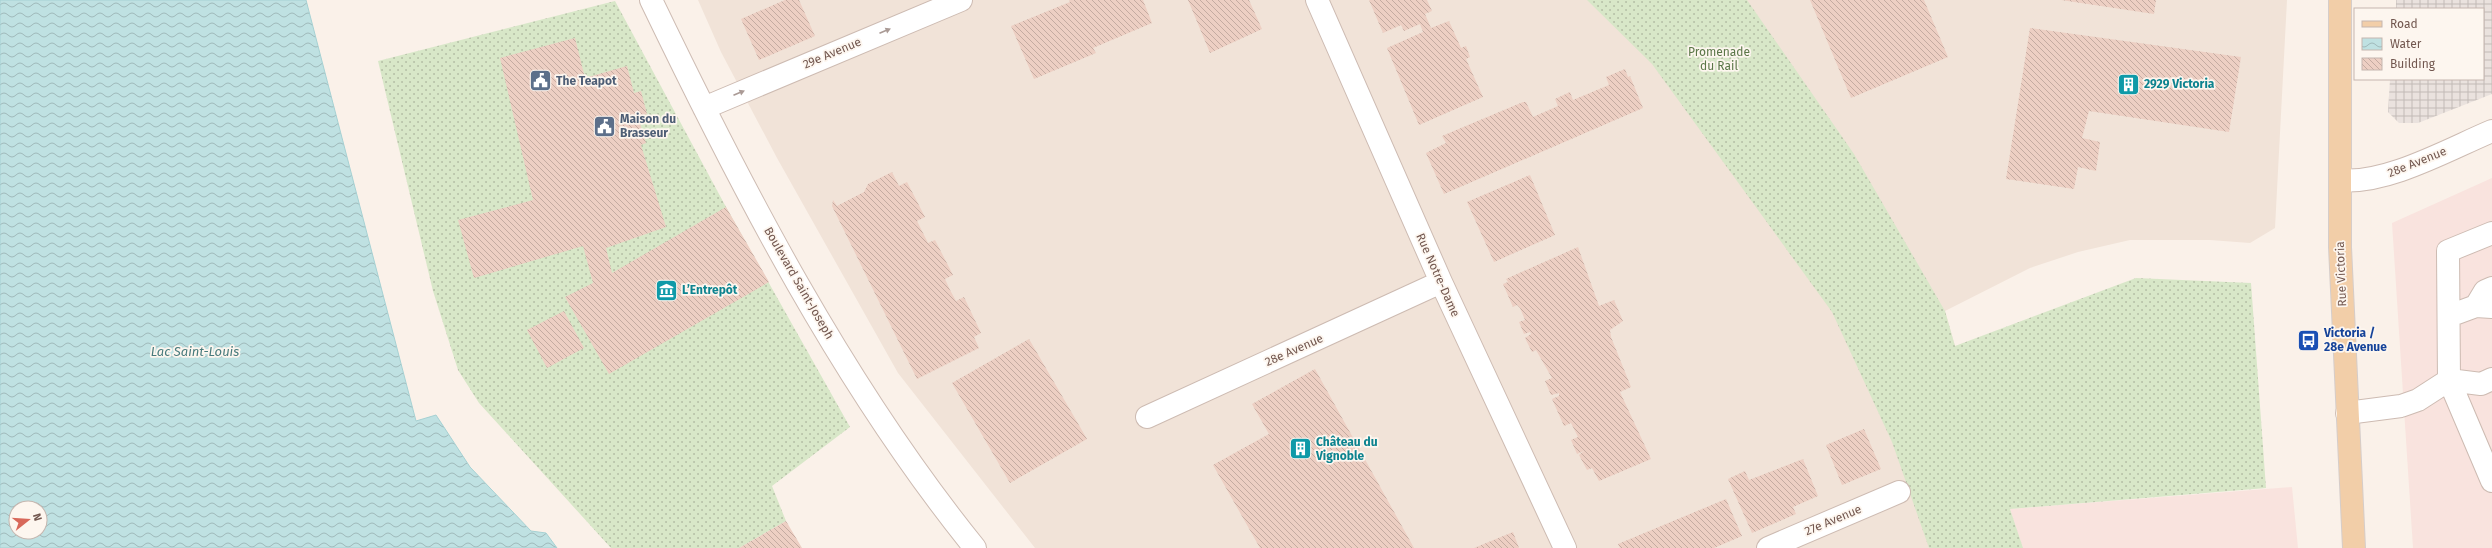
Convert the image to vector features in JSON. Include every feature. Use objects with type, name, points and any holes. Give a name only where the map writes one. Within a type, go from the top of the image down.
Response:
[{"type":"main road","name":"Rue Victoria","points":[[2340,0],[2340,180],[2342,292],[2354,548]]},
{"type":"street","name":"Boulevard Saint-Joseph","points":[[652,0],[743,185],[873,408],[975,548]]},
{"type":"street","name":"29e Avenue","points":[[704,108],[961,0]]},
{"type":"street","name":"Rue Notre-Dame","points":[[1317,0],[1441,282],[1565,548]]},
{"type":"street","name":"28e Avenue","points":[[2340,180],[2366,180],[2392,173],[2492,131]]},
{"type":"street","points":[[2492,233],[2448,251],[2449,380],[2492,481]]},
{"type":"street","name":"28e Avenue","points":[[1147,416],[1441,282]]},
{"type":"street","points":[[2448,316],[2484,306],[2485,291],[2492,288]]},
{"type":"street","points":[[2347,412],[2401,406],[2418,400],[2449,380],[2481,384],[2492,379]]},
{"type":"street","name":"27e Avenue","points":[[1768,548],[1899,492]]},
{"type":"shaded area","points":[[698,0],[2287,0],[2275,228],[2250,243],[2210,240],[2130,240],[2078,252],[2030,268],[1945,311],[1955,346],[2023,548],[1035,548],[898,373],[777,158],[721,52]]},
{"type":"shaded area","points":[[2396,0],[2492,0],[2492,94],[2418,123],[2399,123],[2388,112],[2390,80],[2484,80],[2484,8],[2396,8]]},
{"type":"shaded area","points":[[2492,178],[2492,548],[2413,548],[2392,223]]},
{"type":"shaded area","points":[[2292,487],[2298,548],[2023,548],[2010,509]]},
{"type":"green space","name":"Promenade du Rail","points":[[1587,0],[1747,0],[1854,154],[1945,311],[1955,346],[2136,278],[2251,283],[2266,488],[2010,509],[2023,548],[1929,548],[1892,442],[1832,312],[1652,64]]},
{"type":"green space","points":[[615,1],[726,207],[850,427],[772,486],[786,521],[739,548],[611,548],[479,403],[458,370],[433,291],[378,61]]},
{"type":"water","name":"Lac Saint-Louis","points":[[0,0],[306,0],[416,421],[436,415],[470,467],[531,531],[546,533],[557,548],[0,548]]},
{"type":"building","points":[[785,0],[799,0],[815,36],[759,60],[741,19]]},
{"type":"building","points":[[1069,0],[1143,0],[1152,23],[1093,48],[1096,53],[1034,79],[1011,26],[1070,2]]},
{"type":"building","points":[[1188,0],[1249,0],[1262,29],[1210,53]]},
{"type":"building","points":[[1369,0],[1427,0],[1432,11],[1425,14],[1431,28],[1449,21],[1461,48],[1466,46],[1470,57],[1466,59],[1483,97],[1419,125],[1387,48],[1423,32],[1420,24],[1404,31],[1401,25],[1383,33]]},
{"type":"building","points":[[1810,0],[1924,0],[1948,57],[1851,98]]},
{"type":"building","points":[[2061,0],[2156,0],[2154,14]]},
{"type":"building","name":"2929 Victoria","points":[[2030,28],[2241,57],[2229,132],[2089,111],[2082,138],[2100,142],[2096,171],[2078,167],[2074,189],[2006,179]]},
{"type":"building","points":[[575,38],[585,78],[627,66],[634,93],[641,91],[647,114],[638,117],[646,143],[641,145],[666,227],[606,248],[612,273],[726,207],[769,282],[609,374],[565,297],[593,283],[583,246],[474,278],[458,220],[533,200],[500,58]]},
{"type":"building","points":[[1625,69],[1628,77],[1630,76],[1643,108],[1444,194],[1426,153],[1446,143],[1442,136],[1523,102],[1526,102],[1533,117],[1558,106],[1555,99],[1570,92],[1573,100],[1609,85],[1606,77]]},
{"type":"building","points":[[892,172],[899,186],[907,182],[925,217],[917,221],[928,243],[935,240],[953,275],[945,279],[950,290],[956,301],[964,297],[981,333],[974,337],[979,348],[917,379],[832,206],[833,200],[837,206],[864,192],[868,184]]},
{"type":"building","points":[[1530,175],[1555,235],[1494,262],[1467,202]]},
{"type":"building","points":[[1578,247],[1599,306],[1614,300],[1623,321],[1610,330],[1611,337],[1631,387],[1620,392],[1651,459],[1599,481],[1592,468],[1587,470],[1579,455],[1584,451],[1577,454],[1571,440],[1578,437],[1571,423],[1564,426],[1552,399],[1559,396],[1559,393],[1551,395],[1545,381],[1552,378],[1536,350],[1532,352],[1525,338],[1531,334],[1530,332],[1524,334],[1519,322],[1525,320],[1520,308],[1517,305],[1513,307],[1503,284],[1508,282],[1506,279]]},
{"type":"building","points":[[564,311],[584,348],[547,368],[527,330]]},
{"type":"building","points":[[1029,339],[1087,439],[1010,483],[952,383]]},
{"type":"building","name":"Château du Vignoble","points":[[1315,369],[1414,548],[1260,548],[1213,465],[1269,434],[1252,404]]},
{"type":"building","points":[[1864,429],[1881,469],[1842,485],[1826,445]]},
{"type":"building","points":[[1803,459],[1818,496],[1793,507],[1796,514],[1752,533],[1728,479],[1745,471],[1749,480]]},
{"type":"building","points":[[1726,499],[1742,536],[1714,548],[1620,548],[1618,544]]},
{"type":"building","points":[[786,521],[802,548],[739,548]]},
{"type":"building","points":[[1513,532],[1519,548],[1474,548]]},
{"type":"place","name":"The Teapot","points":[[540,81]]},
{"type":"place","name":"2929 Victoria","points":[[2129,84]]},
{"type":"place","name":"Maison du Brasseur","points":[[604,126]]},
{"type":"place","name":"L’Entrepôt","points":[[667,290]]},
{"type":"place","name":"Victoria / 28e Avenue","points":[[2308,340]]},
{"type":"place","name":"Château du Vignoble","points":[[1300,449]]}]
